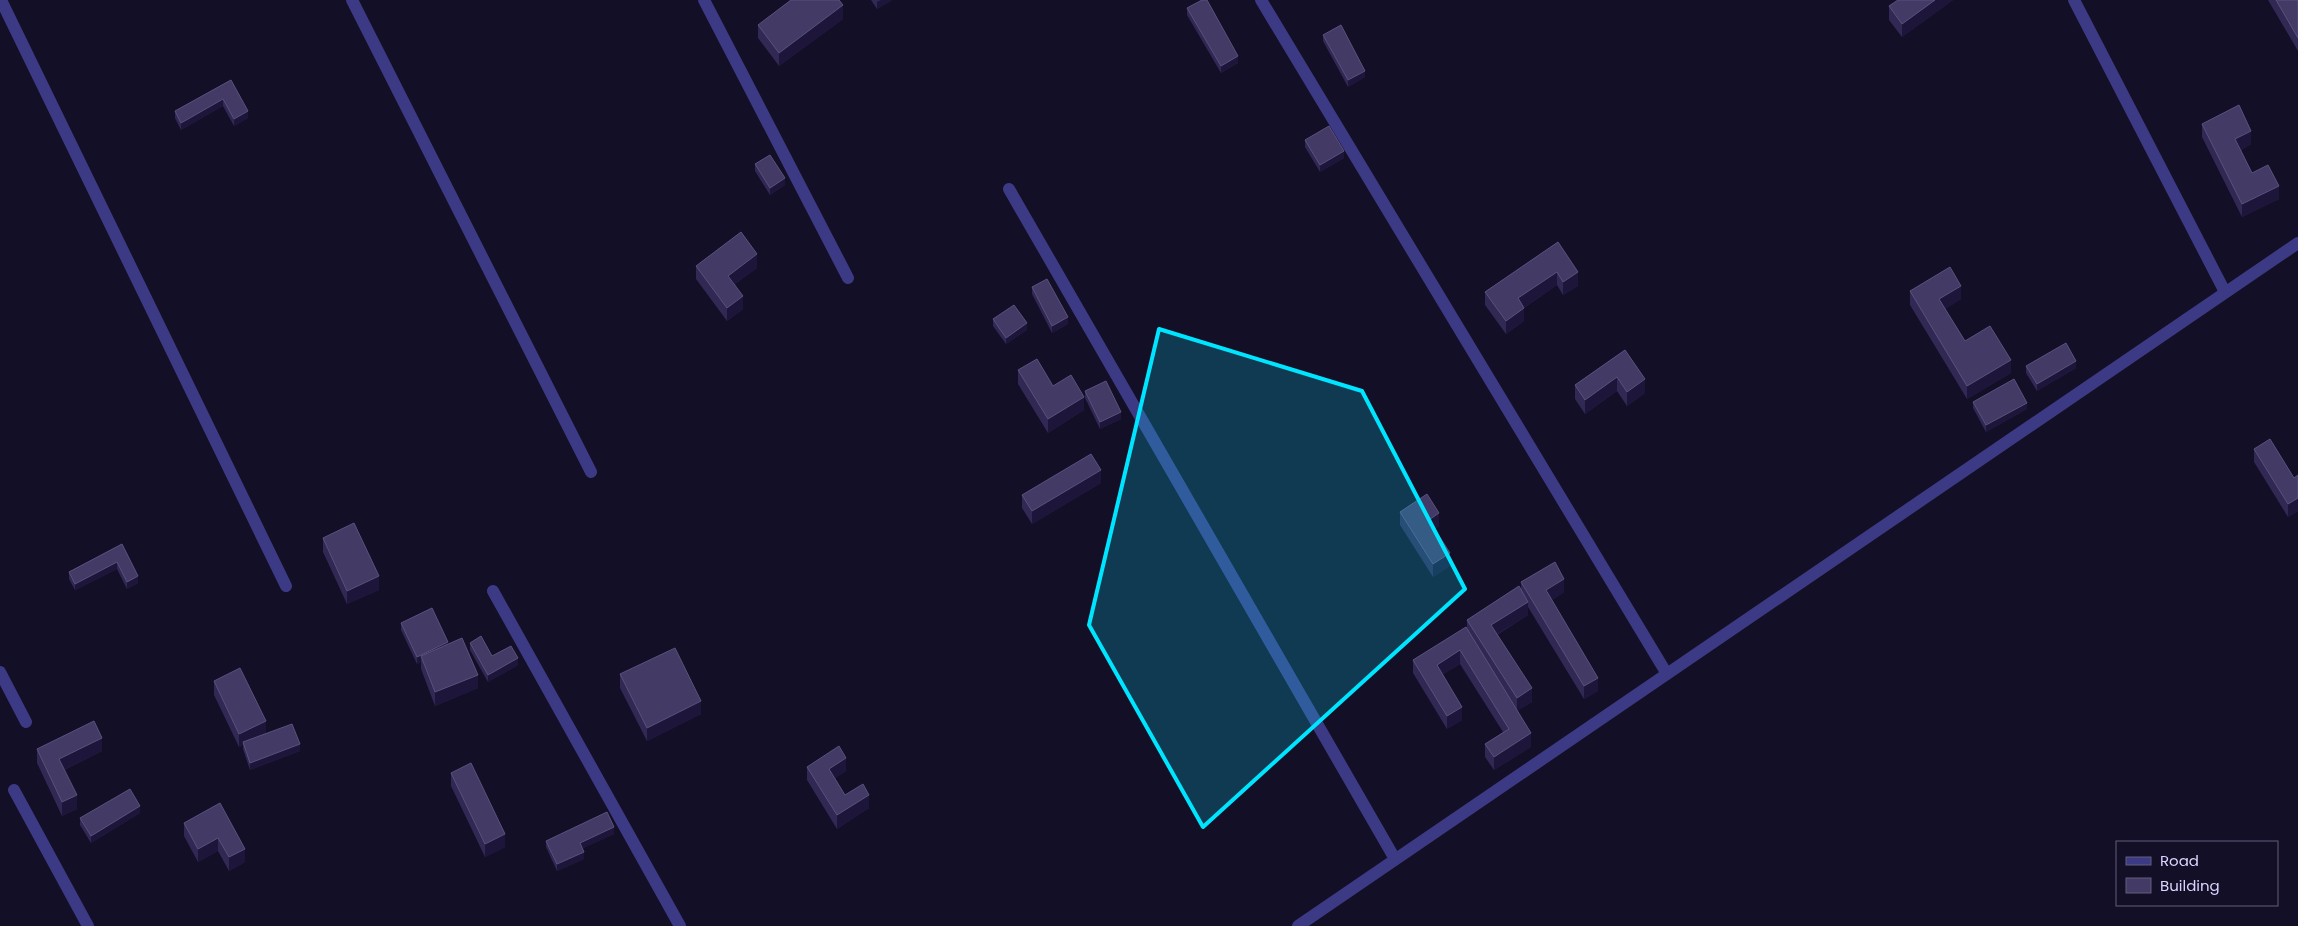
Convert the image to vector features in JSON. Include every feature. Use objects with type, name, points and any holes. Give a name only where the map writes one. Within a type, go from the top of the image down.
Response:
[{"type":"street","points":[[1,0],[286,586]]},
{"type":"street","points":[[352,0],[591,472]]},
{"type":"street","points":[[704,0],[848,278]]},
{"type":"street","points":[[1261,0],[1667,674]]},
{"type":"street","points":[[2074,0],[2225,292]]},
{"type":"street","points":[[1009,189],[1395,859]]},
{"type":"street","points":[[1298,926],[2298,243]]},
{"type":"street","points":[[493,591],[680,926]]},
{"type":"street","points":[[0,672],[26,722]]},
{"type":"street","points":[[14,790],[88,926]]},
{"type":"highlighted area","points":[[1159,329],[1362,391],[1465,589],[1203,827],[1089,625]]},
{"type":"building","points":[[791,0],[839,0],[843,5],[779,53],[758,25]]},
{"type":"building","points":[[1202,0],[1207,0],[1238,56],[1221,66],[1187,8]]},
{"type":"building","points":[[1898,0],[1935,0],[1902,24],[1889,6]]},
{"type":"building","points":[[2276,0],[2298,0],[2298,38]]},
{"type":"building","points":[[1341,25],[1365,71],[1348,80],[1323,35]]},
{"type":"building","points":[[231,80],[248,111],[234,119],[223,99],[181,123],[175,111]]},
{"type":"building","points":[[2239,105],[2251,131],[2235,139],[2252,173],[2268,165],[2279,186],[2242,204],[2202,124]]},
{"type":"building","points":[[1329,126],[1344,151],[1320,165],[1305,140]]},
{"type":"building","points":[[770,155],[785,178],[770,188],[755,164]]},
{"type":"building","points":[[741,232],[757,254],[728,276],[743,296],[727,308],[696,266]]},
{"type":"building","points":[[1558,242],[1578,272],[1563,282],[1557,272],[1518,298],[1524,308],[1506,321],[1485,292]]},
{"type":"building","points":[[1950,267],[1961,286],[1939,299],[1965,341],[1990,326],[2011,360],[1967,386],[1910,291]]},
{"type":"building","points":[[1047,279],[1068,317],[1052,326],[1032,287]]},
{"type":"building","points":[[1014,305],[1027,323],[1006,338],[993,319]]},
{"type":"building","points":[[2066,343],[2076,361],[2037,384],[2026,366]]},
{"type":"building","points":[[1625,350],[1645,379],[1627,392],[1617,377],[1585,400],[1575,385]]},
{"type":"building","points":[[1037,359],[1053,386],[1071,375],[1084,397],[1048,419],[1018,370]]},
{"type":"building","points":[[2014,379],[2027,403],[1986,425],[1973,402]]},
{"type":"building","points":[[1106,381],[1121,412],[1100,422],[1085,391]]},
{"type":"building","points":[[2270,439],[2294,478],[2298,475],[2298,498],[2288,504],[2254,449]]},
{"type":"building","points":[[1091,454],[1101,470],[1032,511],[1022,495]]},
{"type":"building","points":[[1427,494],[1439,513],[1429,520],[1450,553],[1433,564],[1400,512]]},
{"type":"building","points":[[354,523],[379,576],[347,591],[323,538]]},
{"type":"building","points":[[122,544],[138,576],[127,582],[117,562],[75,584],[69,572]]},
{"type":"building","points":[[1555,562],[1564,579],[1546,590],[1598,678],[1584,686],[1521,582]]},
{"type":"building","points":[[1519,586],[1528,602],[1491,625],[1532,688],[1517,698],[1467,620]]},
{"type":"building","points":[[432,608],[448,642],[417,657],[401,623]]},
{"type":"building","points":[[1466,627],[1531,733],[1494,757],[1485,744],[1509,729],[1460,650],[1437,665],[1462,707],[1447,716],[1413,660]]},
{"type":"building","points":[[481,636],[492,656],[511,646],[518,658],[488,675],[470,643]]},
{"type":"building","points":[[462,638],[478,675],[435,692],[421,656]]},
{"type":"building","points":[[675,648],[701,701],[647,728],[620,674]]},
{"type":"building","points":[[240,668],[266,721],[239,734],[214,681]]},
{"type":"building","points":[[94,721],[102,738],[59,759],[77,795],[62,802],[37,749]]},
{"type":"building","points":[[292,724],[300,744],[250,763],[243,742]]},
{"type":"building","points":[[839,746],[846,758],[829,769],[845,795],[863,784],[869,795],[837,815],[807,767]]},
{"type":"building","points":[[471,763],[505,834],[485,844],[451,773]]},
{"type":"building","points":[[130,789],[140,806],[91,836],[80,818]]},
{"type":"building","points":[[220,803],[245,849],[229,857],[218,838],[198,849],[184,823]]},
{"type":"building","points":[[607,812],[614,827],[580,843],[584,852],[557,864],[546,841]]}]
